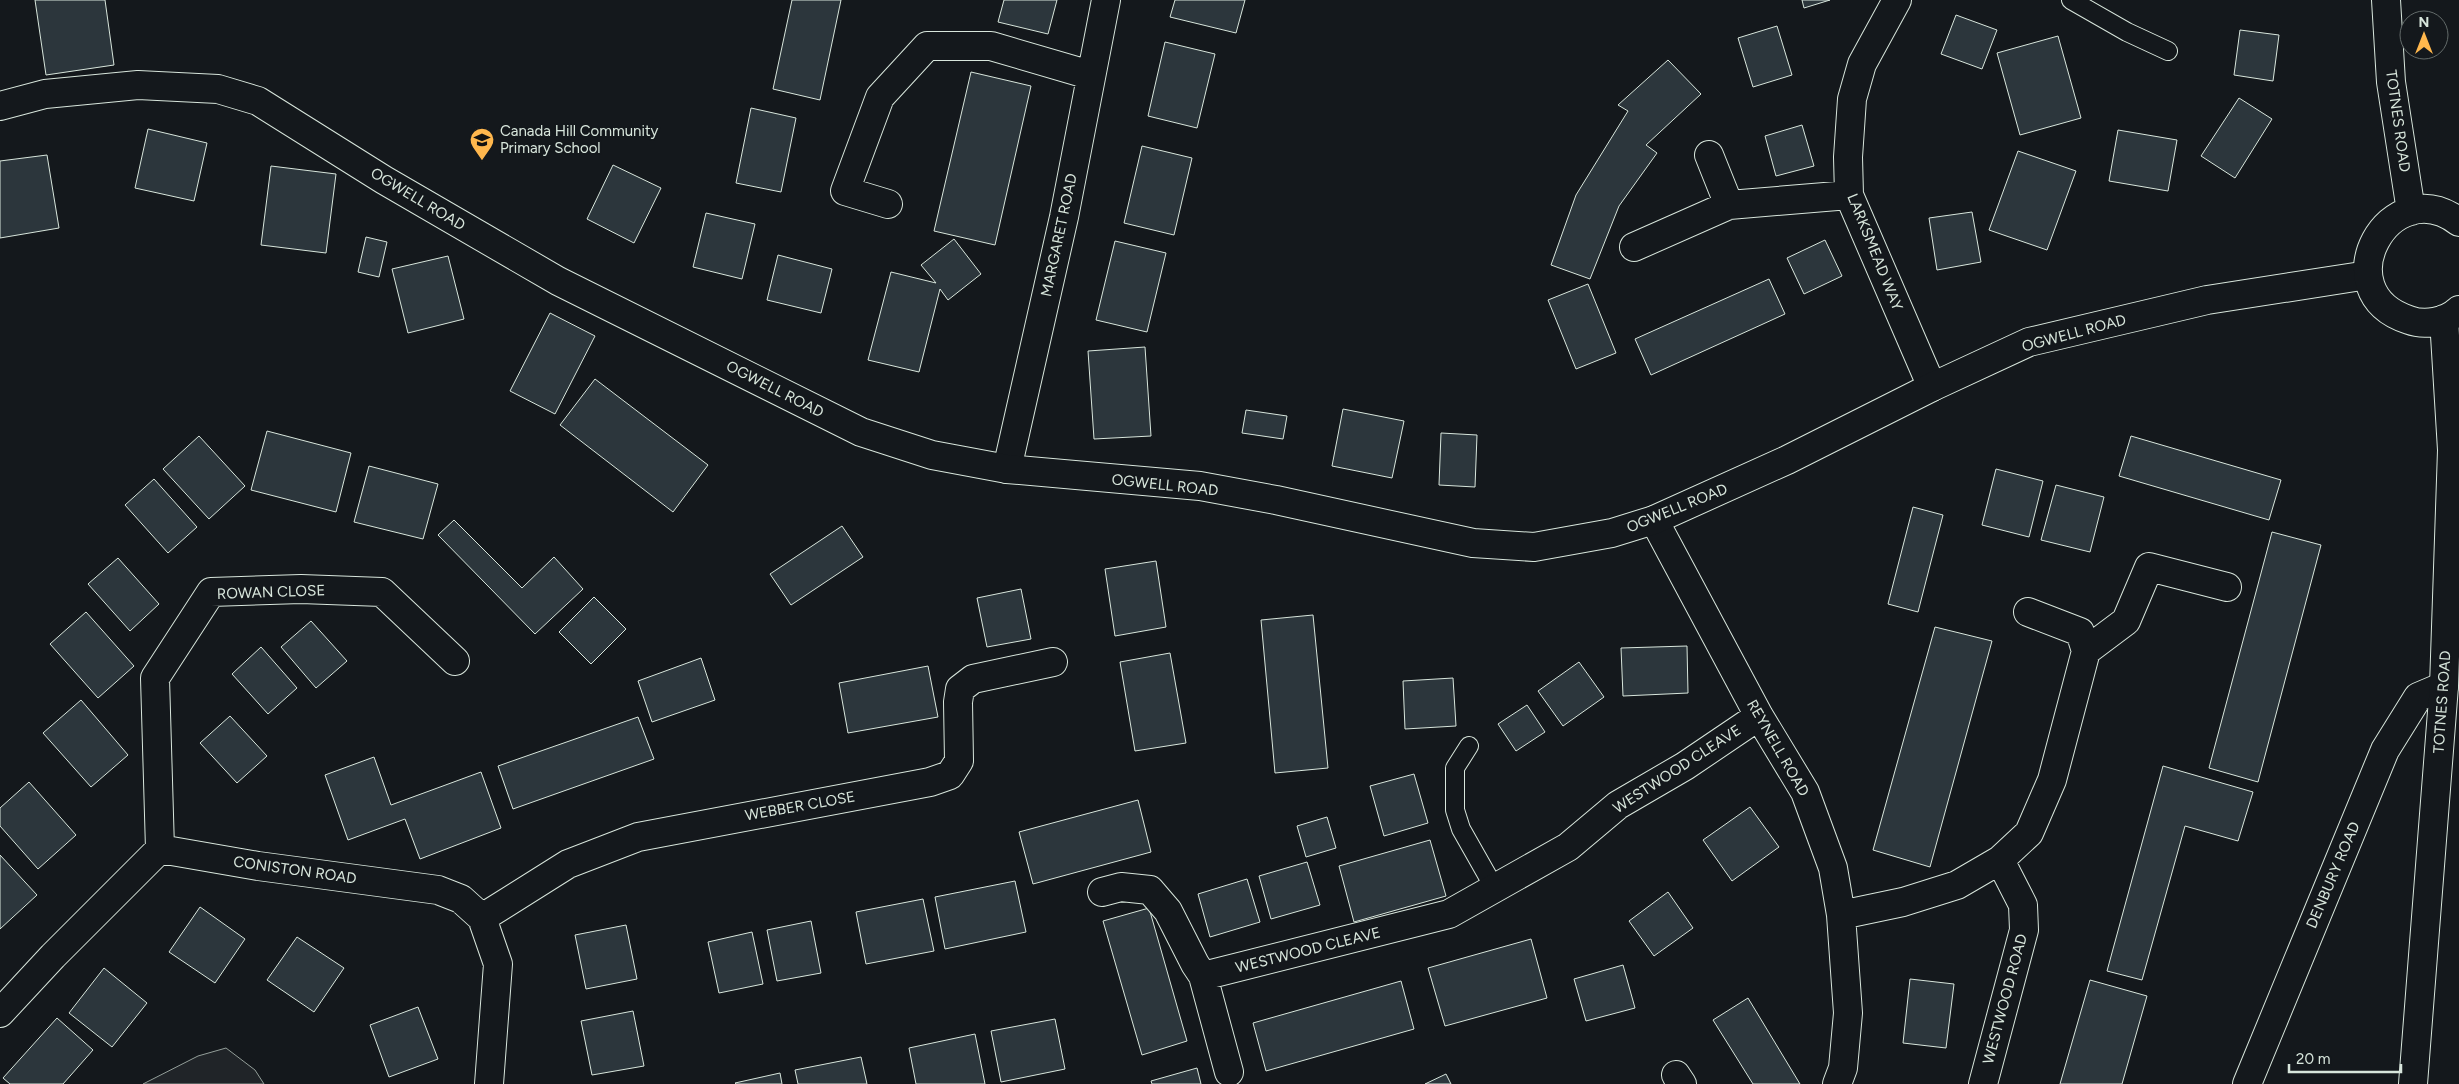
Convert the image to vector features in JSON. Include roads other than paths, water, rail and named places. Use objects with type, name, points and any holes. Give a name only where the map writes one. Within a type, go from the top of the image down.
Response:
[{"type":"street","name":"MARGARET ROAD","points":[[1007,469],[1064,216],[1106,0]]},
{"type":"street","name":"LARKSMEAD WAY","points":[[1897,0],[1862,64],[1852,99],[1848,157],[1849,195],[1932,387]]},
{"type":"street","name":"TOTNES ROAD","points":[[2386,0],[2391,82],[2411,211]]},
{"type":"street","points":[[888,204],[845,191],[880,97],[927,46],[991,46],[1090,75]]},
{"type":"street","name":"OGWELL ROAD","points":[[0,106],[45,94],[138,85],[218,89],[258,101],[384,180],[558,281],[861,432],[932,454],[1007,469],[1200,486],[1276,500],[1473,544],[1534,547],[1612,534],[1654,520],[1786,460],[1932,387],[2029,342],[2207,300],[2368,275]]},
{"type":"street","points":[[1710,155],[1729,205]]},
{"type":"street","points":[[1634,247],[1729,205],[1849,195]]},
{"type":"street","points":[[2452,315],[2428,323],[2413,322],[2398,317],[2381,303],[2372,287],[2368,275],[2369,253],[2375,238],[2382,229],[2396,218],[2411,211],[2432,210],[2445,213],[2459,222]]},
{"type":"street","name":"TOTNES ROAD","points":[[2413,1084],[2444,686],[2452,450],[2452,315]]},
{"type":"street","name":"REYNELL ROAD","points":[[1654,520],[1759,716],[1805,792],[1833,868],[1841,915],[1848,1013],[1843,1068],[1837,1084]]},
{"type":"street","points":[[2086,651],[2126,621],[2149,567],[2227,587]]},
{"type":"street","name":"ROWAN CLOSE","points":[[160,849],[155,678],[211,592],[301,589],[382,592],[455,661]]},
{"type":"street","points":[[1841,915],[1903,902],[1957,885],[2000,860],[2029,834],[2052,780],[2086,651],[2080,632],[2028,612]]},
{"type":"street","name":"WEBBER CLOSE","points":[[482,918],[568,864],[638,837],[930,782],[950,775],[960,761],[958,702],[960,689],[973,679],[1053,662]]},
{"type":"street","name":"DENBURY ROAD","points":[[2247,1084],[2385,750],[2418,697],[2444,686]]},
{"type":"street","name":"WESTWOOD CLEAVE","points":[[1204,976],[1449,914],[1568,847],[1618,805],[1686,766],[1759,716]]},
{"type":"street","points":[[0,1013],[53,956],[160,849]]},
{"type":"street","name":"CONISTON ROAD","points":[[160,849],[258,866],[438,890],[461,899],[482,918],[498,964],[489,1084]]},
{"type":"street","name":"WESTWOOD ROAD","points":[[1983,1084],[2024,930],[2023,906],[2000,860]]},
{"type":"street","points":[[1102,892],[1121,887],[1150,890],[1168,910],[1195,964],[1204,976],[1229,1072]]},
{"type":"lane","points":[[2071,0],[2127,32],[2168,50]]},
{"type":"lane","points":[[1469,746],[1455,768],[1455,810],[1461,829],[1495,889]]},
{"type":"place","name":"Canada Hill Community Primary School","points":[[482,161]]}]
